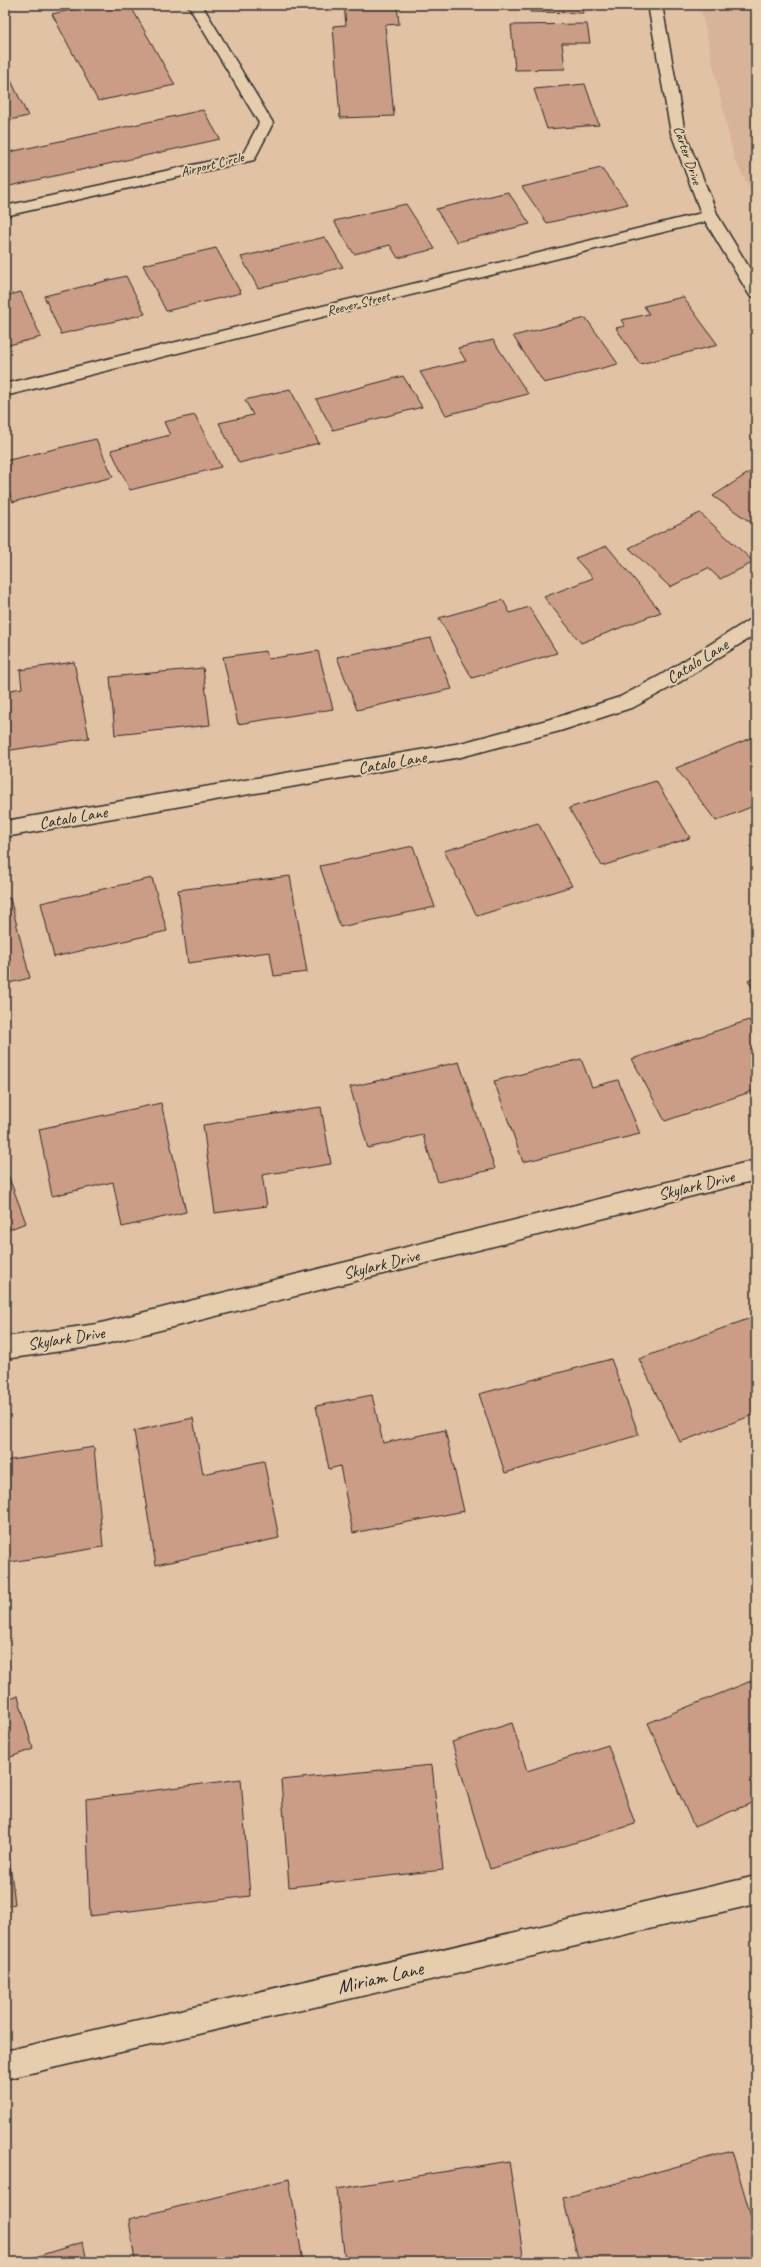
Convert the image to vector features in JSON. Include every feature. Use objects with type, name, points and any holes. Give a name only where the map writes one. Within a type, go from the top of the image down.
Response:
[{"type":"street","name":"Carter Drive","points":[[655,5],[678,133],[710,216],[756,292]]},
{"type":"street","name":"Reever Street","points":[[5,390],[710,216]]},
{"type":"street","name":"Catalo Lane","points":[[5,829],[461,750],[560,724],[627,702],[668,680],[756,625]]},
{"type":"street","name":"Skylark Drive","points":[[5,1348],[98,1334],[756,1170]]},
{"type":"street","name":"Miriam Lane","points":[[5,2065],[756,1890]]},
{"type":"lane","name":"Airport Circle","points":[[5,211],[249,157],[266,123],[195,5]]},
{"type":"shaded area","points":[[700,5],[756,5],[756,200],[734,159]]},
{"type":"building","points":[[94,5],[130,5],[175,85],[98,101],[52,14]]},
{"type":"building","points":[[344,5],[397,5],[399,24],[385,25],[394,116],[340,118],[333,26],[346,25]]},
{"type":"building","points":[[530,5],[583,5],[583,13],[530,12]]},
{"type":"building","points":[[587,24],[590,43],[562,43],[565,69],[515,70],[511,25]]},
{"type":"building","points":[[5,68],[28,116],[5,121]]},
{"type":"building","points":[[585,84],[599,125],[547,129],[534,89]]},
{"type":"building","points":[[203,110],[220,139],[5,187],[5,153]]},
{"type":"building","points":[[601,168],[628,204],[547,223],[522,187]]},
{"type":"building","points":[[508,192],[530,224],[457,242],[436,209]]},
{"type":"building","points":[[406,204],[435,249],[398,258],[390,245],[354,254],[334,221]]},
{"type":"building","points":[[325,237],[343,267],[258,288],[241,257]]},
{"type":"building","points":[[216,248],[241,293],[166,311],[143,265]]},
{"type":"building","points":[[126,276],[145,314],[61,334],[44,296]]},
{"type":"building","points":[[21,292],[41,337],[5,346],[5,296]]},
{"type":"building","points":[[683,297],[718,345],[640,364],[616,328],[625,326],[621,320],[649,314],[644,306]]},
{"type":"building","points":[[586,318],[618,364],[544,383],[513,336]]},
{"type":"building","points":[[493,340],[528,394],[446,415],[420,372],[466,361],[458,348]]},
{"type":"building","points":[[403,376],[422,407],[333,430],[316,399]]},
{"type":"building","points":[[290,389],[319,443],[239,463],[219,423],[253,415],[245,400]]},
{"type":"building","points":[[195,415],[221,467],[130,490],[111,450],[170,435],[164,422]]},
{"type":"building","points":[[96,439],[113,477],[13,502],[5,483],[5,461]]},
{"type":"building","points":[[756,468],[756,526],[713,496]]},
{"type":"building","points":[[700,513],[754,562],[720,579],[708,568],[670,587],[629,548]]},
{"type":"building","points":[[607,546],[661,612],[581,643],[544,597],[593,578],[575,558]]},
{"type":"building","points":[[503,600],[510,613],[529,607],[557,653],[472,678],[439,618]]},
{"type":"building","points":[[431,638],[452,689],[357,710],[337,657]]},
{"type":"building","points":[[266,651],[268,659],[318,651],[333,709],[238,724],[223,657]]},
{"type":"building","points":[[74,662],[89,738],[5,751],[5,691],[22,688],[20,670]]},
{"type":"building","points":[[203,668],[210,725],[115,735],[110,677]]},
{"type":"building","points":[[756,736],[756,805],[716,821],[676,768]]},
{"type":"building","points":[[656,781],[690,838],[602,866],[569,808]]},
{"type":"building","points":[[538,823],[572,886],[477,916],[444,851]]},
{"type":"building","points":[[413,846],[435,907],[340,927],[320,866]]},
{"type":"building","points":[[290,876],[307,972],[274,976],[270,952],[188,963],[178,890]]},
{"type":"building","points":[[152,878],[167,931],[54,957],[41,903]]},
{"type":"building","points":[[10,898],[30,978],[5,984],[5,899]]},
{"type":"building","points":[[756,977],[756,994],[748,980]]},
{"type":"building","points":[[749,1020],[756,1033],[756,1090],[665,1121],[632,1059]]},
{"type":"building","points":[[581,1059],[592,1087],[618,1080],[640,1134],[523,1162],[494,1081]]},
{"type":"building","points":[[459,1062],[495,1169],[438,1182],[423,1135],[368,1148],[350,1087]]},
{"type":"building","points":[[161,1103],[186,1212],[122,1227],[113,1182],[52,1196],[39,1129]]},
{"type":"building","points":[[321,1107],[331,1164],[262,1175],[267,1206],[215,1213],[203,1125]]},
{"type":"building","points":[[5,1167],[26,1223],[5,1231]]},
{"type":"building","points":[[756,1316],[756,1414],[680,1442],[639,1359]]},
{"type":"building","points":[[611,1359],[639,1435],[505,1473],[479,1394]]},
{"type":"building","points":[[372,1395],[383,1443],[445,1430],[464,1511],[353,1533],[340,1466],[329,1469],[316,1406]]},
{"type":"building","points":[[193,1418],[203,1474],[264,1461],[279,1538],[156,1565],[134,1431]]},
{"type":"building","points":[[94,1447],[103,1547],[5,1563],[5,1461]]},
{"type":"building","points":[[756,1679],[756,1801],[694,1827],[648,1723]]},
{"type":"building","points":[[18,1696],[33,1749],[5,1759],[5,1701]]},
{"type":"building","points":[[512,1723],[527,1771],[608,1745],[635,1824],[490,1869],[452,1742]]},
{"type":"building","points":[[432,1765],[443,1870],[289,1887],[281,1780]]},
{"type":"building","points":[[241,1779],[250,1896],[90,1916],[86,1799]]},
{"type":"building","points":[[5,1824],[15,1904],[5,1907]]},
{"type":"building","points":[[732,2151],[756,2234],[756,2262],[579,2262],[563,2198]]},
{"type":"building","points":[[509,2161],[524,2262],[345,2262],[337,2189]]},
{"type":"building","points":[[289,2179],[303,2262],[135,2262],[129,2219]]},
{"type":"building","points":[[83,2242],[87,2262],[19,2262]]}]
